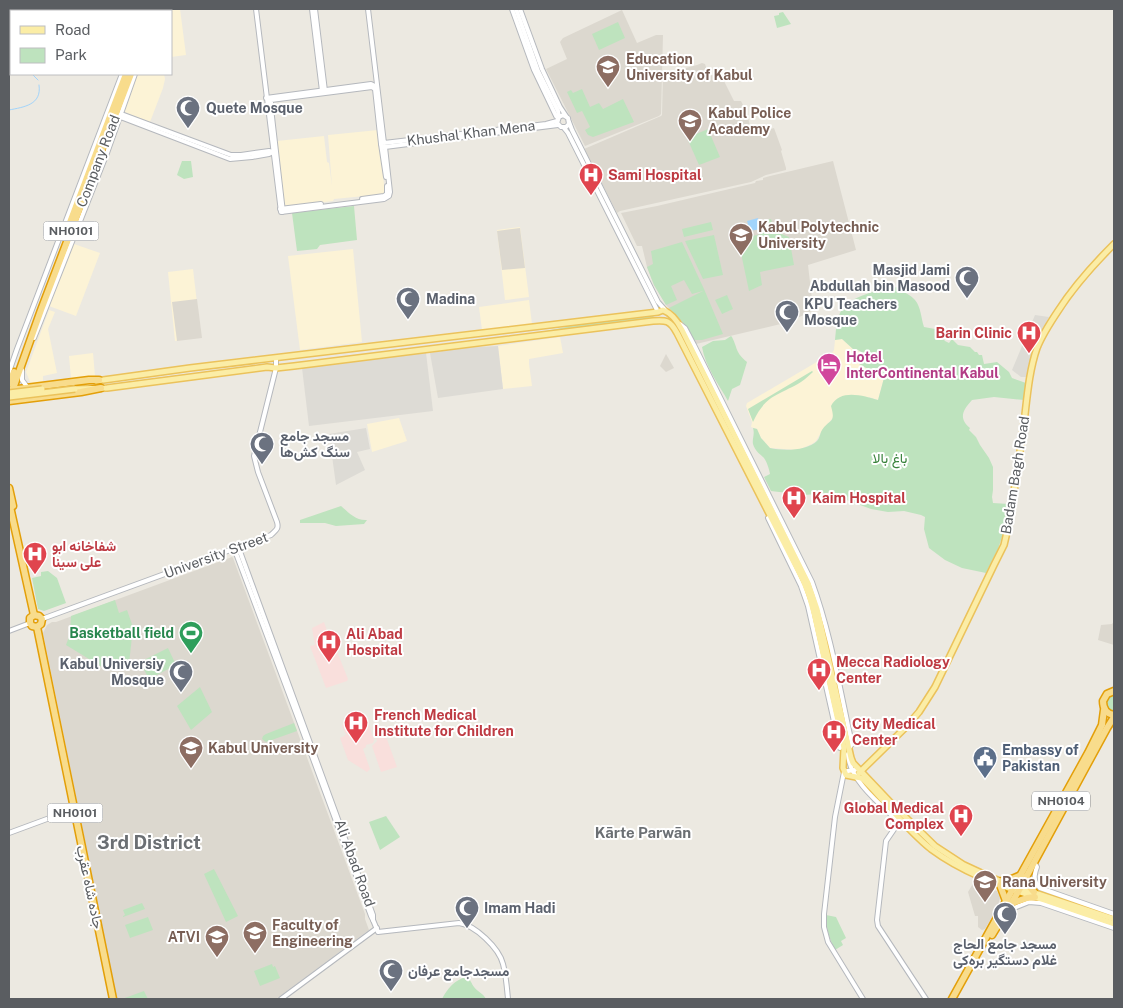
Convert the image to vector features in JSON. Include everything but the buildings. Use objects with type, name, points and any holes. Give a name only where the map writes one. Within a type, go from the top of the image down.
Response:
[{"type":"highway","name":"Company Road","points":[[10,392],[114,113],[126,75]]},
{"type":"highway","name":"Company Road","points":[[10,392],[114,113],[131,75]]},
{"type":"highway","points":[[10,392],[102,379]]},
{"type":"highway","points":[[10,392],[81,392],[104,388]]},
{"type":"highway","points":[[9,488],[17,528],[16,532]]},
{"type":"highway","points":[[9,502],[34,616]]},
{"type":"highway","points":[[34,616],[39,616],[42,619],[41,624],[37,627],[30,623],[30,618],[34,616]]},
{"type":"highway","name":"جاده شاه عقرب","points":[[37,627],[112,999]]},
{"type":"highway","name":"NH0104","points":[[952,999],[1009,902],[1088,753],[1102,725],[1104,697],[1113,690]]},
{"type":"highway","name":"NH0104","points":[[1023,876],[1034,862],[1114,716],[1104,710]]},
{"type":"highway","points":[[1023,876],[1035,894],[1009,902],[1001,883],[1023,876]]},
{"type":"highway","name":"NH0104","points":[[956,999],[1007,911],[1009,902]]},
{"type":"main road","name":"Badam Bagh Road","points":[[856,777],[906,727],[935,686],[1004,546],[1010,519],[1032,366],[1038,346],[1069,294],[1114,244]]},
{"type":"main road","points":[[74,387],[102,379],[155,372],[266,360],[663,310],[667,312],[682,330],[752,464],[809,595],[844,748],[843,768],[846,775],[864,780],[930,848],[954,864],[971,873],[1016,889],[1114,919]]},
{"type":"main road","points":[[658,312],[657,317],[672,325],[677,332],[808,583],[814,598],[853,763],[935,846],[964,865],[1001,883]]},
{"type":"main road","points":[[10,392],[74,387],[104,388],[267,367],[276,368],[663,320],[668,317],[667,312]]},
{"type":"main road","points":[[541,325],[542,335]]},
{"type":"main road","points":[[266,360],[270,362],[267,367]]},
{"type":"main road","points":[[155,372],[155,381]]},
{"type":"main road","points":[[102,379],[104,388]]},
{"type":"main road","points":[[1035,894],[1114,924]]},
{"type":"street","points":[[256,9],[266,98],[282,209],[384,196],[387,194],[384,145],[375,89],[372,87],[266,98]]},
{"type":"street","points":[[314,9],[324,92]]},
{"type":"street","points":[[368,9],[378,111]]},
{"type":"street","points":[[512,9],[538,80],[561,127],[568,133],[577,150],[658,312]]},
{"type":"street","points":[[516,9],[535,62],[558,111],[558,120]]},
{"type":"street","points":[[520,9],[542,69],[560,107],[568,118],[572,130],[658,302],[667,312]]},
{"type":"street","points":[[28,388],[22,380],[21,373],[107,153],[122,75]]},
{"type":"street","points":[[114,113],[134,75]]},
{"type":"street","points":[[278,176],[273,152],[272,100],[371,84],[377,87]]},
{"type":"street","points":[[114,113],[123,118],[231,155],[273,152]]},
{"type":"street","points":[[558,120],[564,115],[566,116]]},
{"type":"street","name":"Khushal Khan Mena","points":[[384,145],[478,134],[546,124],[558,120]]},
{"type":"street","points":[[564,128],[568,126],[569,122]]},
{"type":"street","name":"University Street","points":[[42,619],[272,535],[278,528],[277,522],[254,456],[276,368],[276,358]]},
{"type":"street","points":[[740,454],[740,460],[805,595],[811,614],[840,748]]},
{"type":"street","points":[[752,464],[818,597],[852,744],[849,750],[849,761],[856,777],[899,822],[886,841],[877,920],[878,926],[926,999]]},
{"type":"street","name":"Ali Abad Road","points":[[236,547],[378,930]]},
{"type":"street","points":[[9,631],[30,623]]},
{"type":"street","points":[[861,771],[844,772],[835,817],[824,927],[828,942],[863,999]]},
{"type":"street","points":[[9,832],[74,809]]},
{"type":"street","points":[[1034,862],[1038,867],[1034,879],[1040,888],[1114,914]]},
{"type":"street","points":[[1007,911],[1023,903],[1041,903],[1114,928]]},
{"type":"street","points":[[281,999],[378,930],[459,923],[468,925],[487,940],[500,958],[504,967],[506,986],[504,990],[507,999]]},
{"type":"shaded area","points":[[180,9],[186,55],[172,57],[172,10],[142,10]]},
{"type":"shaded area","name":"Education University of Kabul","points":[[622,10],[637,43],[656,35],[663,35],[661,114],[585,146],[546,69],[567,59],[560,42],[563,38]]},
{"type":"shaded area","name":"Kabul Police Academy","points":[[702,63],[705,64],[709,76],[720,73],[734,101],[741,101],[747,113],[752,135],[774,128],[782,150],[786,170],[766,175],[751,182],[617,213],[584,149],[661,116],[663,74]]},
{"type":"shaded area","points":[[137,75],[164,75],[163,88],[150,122],[124,112]]},
{"type":"shaded area","points":[[378,130],[385,194],[282,207],[276,154],[277,141],[324,136],[332,186],[328,135]]},
{"type":"shaded area","name":"Kabul Polytechnic University","points":[[833,161],[856,250],[808,265],[812,311],[789,322],[696,344],[686,326],[666,305],[654,285],[642,246],[637,246],[621,213],[755,183],[770,176]]},
{"type":"shaded area","points":[[520,227],[529,297],[505,300],[497,230]]},
{"type":"shaded area","points":[[520,228],[525,268],[502,270],[497,231]]},
{"type":"shaded area","points":[[74,244],[100,253],[76,316],[49,306]]},
{"type":"shaded area","points":[[353,249],[362,342],[300,350],[288,256]]},
{"type":"shaded area","points":[[193,269],[201,337],[175,341],[168,272]]},
{"type":"shaded area","points":[[197,299],[202,338],[177,341],[172,302]]},
{"type":"shaded area","points":[[529,300],[532,324],[482,330],[479,307]]},
{"type":"shaded area","points":[[49,310],[55,312],[48,329],[57,373],[43,376],[43,382],[31,384],[26,372]]},
{"type":"shaded area","points":[[1035,315],[1049,317],[1033,350],[1027,377],[1021,377],[1012,370]]},
{"type":"shaded area","points":[[560,337],[563,353],[529,359],[532,386],[503,389],[498,346]]},
{"type":"shaded area","name":"Hotel InterContinental Kabul","points":[[842,339],[853,349],[858,350],[864,355],[859,364],[884,378],[878,400],[869,397],[834,415],[812,444],[798,450],[770,448],[761,438],[757,429],[751,427],[752,422],[746,406],[747,403],[832,353],[835,340]]},
{"type":"shaded area","points":[[498,346],[503,389],[438,398],[430,353],[460,348]]},
{"type":"shaded area","points":[[93,353],[95,376],[71,378],[69,356]]},
{"type":"shaded area","points":[[426,353],[433,411],[309,426],[302,368]]},
{"type":"shaded area","points":[[666,354],[674,368],[666,372],[660,366]]},
{"type":"shaded area","points":[[399,418],[407,441],[372,452],[367,424]]},
{"type":"shaded area","points":[[366,428],[370,449],[357,452],[365,470],[336,485],[329,434]]},
{"type":"shaded area","name":"Kabul University","points":[[232,557],[365,914],[369,930],[276,999],[117,999],[43,633],[47,625],[52,622]]},
{"type":"shaded area","points":[[1114,621],[1114,645],[1098,640],[1101,625],[1112,624]]},
{"type":"shaded area","name":"Ali Abad Hospital","points":[[324,622],[348,679],[326,688],[310,646],[315,645],[312,628]]},
{"type":"shaded area","name":"French Medical Institute for Children","points":[[366,717],[374,740],[373,743],[366,745],[363,749],[370,769],[367,772],[348,760],[340,738],[346,735],[342,725]]},
{"type":"shaded area","points":[[372,727],[384,731],[397,767],[381,772],[372,746],[377,741]]},
{"type":"shaded area","name":"Rana University","points":[[974,882],[997,891],[1000,898],[997,908],[985,929],[982,930],[978,927],[978,916],[975,916],[968,892]]},
{"type":"green space","points":[[783,12],[791,24],[777,28],[774,16]]},
{"type":"green space","points":[[618,22],[625,38],[599,50],[592,34]]},
{"type":"green space","points":[[582,89],[590,107],[599,103],[603,109],[623,99],[634,122],[593,137],[588,135],[585,130],[590,127],[582,111],[577,113],[567,92],[571,90],[573,93]]},
{"type":"green space","points":[[708,129],[720,157],[699,165],[687,138]]},
{"type":"green space","points":[[182,161],[191,161],[193,177],[184,179],[177,175]]},
{"type":"green space","points":[[354,206],[357,240],[320,245],[317,249],[297,251],[292,213]]},
{"type":"green space","points":[[771,219],[774,231],[789,237],[794,265],[760,272],[762,285],[749,291],[738,239],[762,234],[761,228],[763,227],[761,221]]},
{"type":"green space","points":[[711,222],[713,230],[684,237],[682,229]]},
{"type":"green space","points":[[714,235],[723,275],[703,279],[685,241]]},
{"type":"green space","points":[[682,242],[723,334],[702,340],[694,340],[686,326],[669,308],[703,291],[692,294],[684,280],[671,286],[677,300],[666,305],[654,285],[647,267],[653,264],[651,251]]},
{"type":"green space","name":"باغ بالا","points":[[898,287],[917,303],[924,327],[935,329],[949,343],[952,339],[958,345],[970,347],[979,355],[982,355],[984,364],[997,362],[1009,372],[1012,378],[1026,383],[1024,400],[994,397],[972,400],[963,414],[964,421],[970,428],[969,430],[976,437],[993,467],[993,503],[1009,504],[998,549],[986,573],[962,568],[945,560],[929,548],[924,529],[925,517],[921,515],[904,511],[888,512],[871,509],[830,493],[804,495],[771,491],[764,477],[770,474],[767,464],[753,444],[753,428],[757,429],[761,438],[770,448],[788,450],[807,447],[817,441],[822,430],[831,420],[833,416],[831,406],[835,400],[846,395],[853,395],[878,400],[884,378],[859,364],[864,357],[863,353],[853,349],[842,339],[835,340],[837,323],[840,313],[850,302],[865,294]]},
{"type":"green space","points":[[727,295],[733,309],[722,314],[715,300]]},
{"type":"green space","points":[[653,315],[654,318],[652,319],[546,331],[566,327],[571,324]]},
{"type":"green space","points":[[731,336],[739,353],[747,362],[740,385],[732,389],[728,401],[709,368],[702,347],[713,341],[725,340]]},
{"type":"green space","points":[[812,371],[803,381],[768,401],[753,422],[748,409]]},
{"type":"green space","points":[[341,506],[356,518],[367,520],[364,524],[336,526],[325,523],[300,523],[300,520]]},
{"type":"green space","points":[[48,571],[57,578],[66,603],[44,611],[38,609],[32,578],[41,576],[41,572]]},
{"type":"green space","points":[[115,600],[119,613],[127,610],[133,627],[129,664],[107,670],[66,645],[70,634],[71,616]]},
{"type":"green space","points":[[168,648],[176,665],[149,679],[140,662]]},
{"type":"green space","points":[[200,687],[212,712],[191,730],[177,706]]},
{"type":"green space","points":[[1111,695],[1114,695],[1114,712],[1107,705],[1107,700]]},
{"type":"green space","points":[[294,723],[297,731],[266,742],[262,739],[266,734]]},
{"type":"green space","points":[[386,816],[400,837],[380,850],[369,822]]},
{"type":"green space","points":[[214,869],[238,916],[226,922],[204,874]]},
{"type":"green space","points":[[142,903],[145,909],[123,917],[125,915],[123,910]]},
{"type":"green space","points":[[826,915],[836,917],[846,938],[841,941],[843,945],[835,950],[828,933]]},
{"type":"green space","points":[[148,917],[153,930],[130,938],[125,925]]},
{"type":"green space","points":[[272,964],[273,967],[275,966],[280,978],[260,986],[254,971]]},
{"type":"green space","points":[[467,977],[486,999],[442,999],[452,985]]},
{"type":"green space","points":[[144,991],[148,999],[122,999]]},
{"type":"water","points":[[758,218],[760,229],[750,231],[747,221]]},
{"type":"waterway","points":[[33,75],[38,80]]},
{"type":"waterway","points":[[9,110],[26,106],[35,101],[38,97],[39,85]]},
{"type":"place","name":"Education University of Kabul","points":[[608,88]]},
{"type":"place","name":"Quete Mosque","points":[[188,129]]},
{"type":"place","name":"Kabul Police Academy","points":[[690,142]]},
{"type":"place","name":"Sami Hospital","points":[[591,196]]},
{"type":"place","name":"Kabul Polytechnic University","points":[[741,256]]},
{"type":"place","name":"Masjid Jami Abdullah bin Masood","points":[[967,299]]},
{"type":"place","name":"Madina","points":[[408,320]]},
{"type":"place","name":"KPU Teachers Mosque","points":[[787,333]]},
{"type":"place","name":"Barin Clinic","points":[[1029,354]]},
{"type":"place","name":"Hotel InterContinental Kabul","points":[[829,386]]},
{"type":"place","name":"مسجد جامع سنگ کش‌ها","points":[[262,465]]},
{"type":"place","name":"Kaim Hospital","points":[[794,519]]},
{"type":"place","name":"شفاخانه ابو علی سینا","points":[[35,575]]},
{"type":"place","name":"Basketball field","points":[[191,654]]},
{"type":"place","name":"Ali Abad Hospital","points":[[329,663]]},
{"type":"place","name":"Mecca Radiology Center","points":[[819,691]]},
{"type":"place","name":"Kabul Universiy Mosque","points":[[181,693]]},
{"type":"place","name":"French Medical Institute for Children","points":[[356,744]]},
{"type":"place","name":"City Medical Center","points":[[834,753]]},
{"type":"place","name":"Kabul University","points":[[191,769]]},
{"type":"place","name":"Embassy of Pakistan","points":[[985,779]]},
{"type":"place","name":"Global Medical Complex","points":[[961,837]]},
{"type":"place","name":"Rana University","points":[[985,903]]},
{"type":"place","name":"Imam Hadi","points":[[467,929]]},
{"type":"place","name":"مسجد جامع الحاج غلام دستگیر بره‌کی","points":[[1005,935]]},
{"type":"place","name":"Faculty of Engineering","points":[[255,954]]},
{"type":"place","name":"ATVI","points":[[217,958]]},
{"type":"place","name":"مسجدجامع عرفان","points":[[391,992]]},
{"type":"district","name":"Kārte Parwān","points":[[643,833]]},
{"type":"district","name":"3rd District","points":[[149,842]]}]
